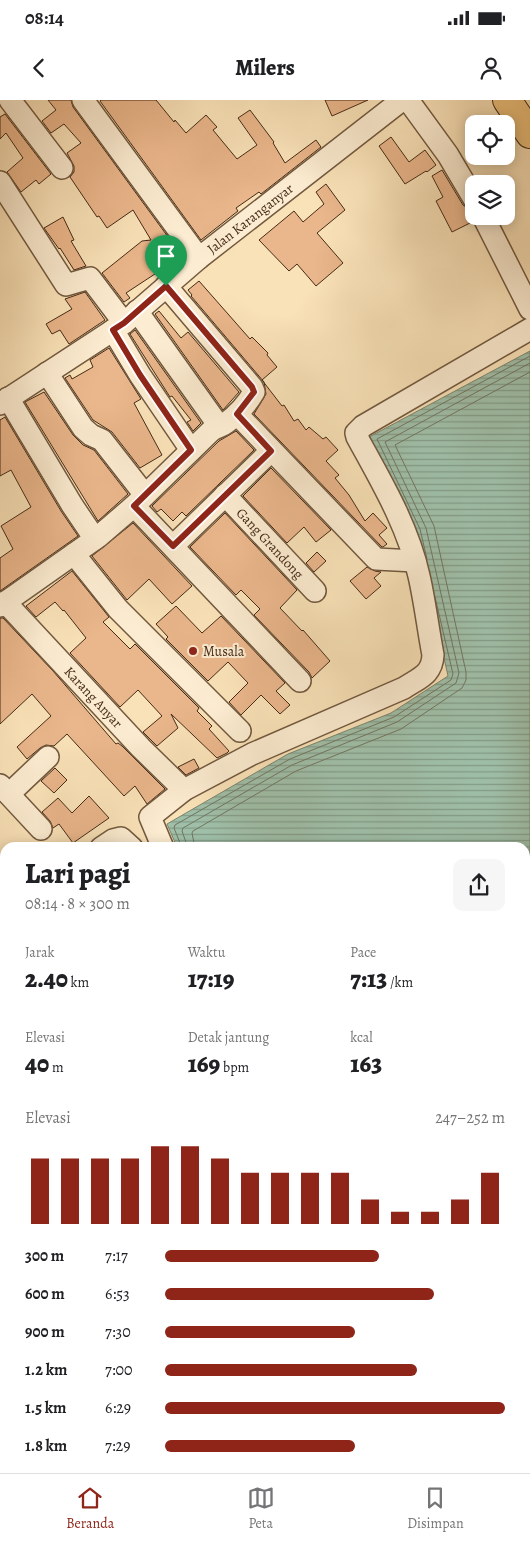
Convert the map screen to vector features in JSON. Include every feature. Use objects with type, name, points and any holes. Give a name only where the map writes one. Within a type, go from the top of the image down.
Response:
[{"type":"highway","points":[[507,100],[530,134]]},
{"type":"street","points":[[0,107],[10,100],[62,168]]},
{"type":"street","points":[[83,100],[199,258]]},
{"type":"street","name":"Jalan Karanganyar","points":[[4,401],[124,321],[199,258],[402,100]]},
{"type":"street","points":[[408,100],[448,155],[465,184]]},
{"type":"street","points":[[0,182],[66,285],[90,278],[124,321],[219,426]]},
{"type":"street","points":[[488,225],[530,309]]},
{"type":"street","points":[[2,604],[95,539],[140,501],[215,428],[237,414],[254,392],[252,387],[166,286]]},
{"type":"street","points":[[124,321],[140,375],[191,450]]},
{"type":"street","points":[[161,842],[150,817],[184,790],[252,754],[404,688],[426,674],[433,665],[433,655],[415,561],[400,520],[388,494],[356,437],[356,433],[363,426],[530,329]]},
{"type":"street","points":[[47,373],[83,428],[102,440],[140,501],[173,546],[300,681]]},
{"type":"street","points":[[4,401],[95,539]]},
{"type":"street","points":[[237,414],[376,559],[415,561]]},
{"type":"street","points":[[173,546],[271,451]]},
{"type":"street","name":"Gang Grandong","points":[[225,495],[315,591]]},
{"type":"street","points":[[74,554],[118,609],[240,731]]},
{"type":"street","name":"Karang Anyar","points":[[2,604],[184,790]]},
{"type":"street","points":[[42,829],[4,790],[48,757]]},
{"type":"street","points":[[110,842],[121,838],[125,842]]},
{"type":"water","points":[[530,351],[530,842],[175,842],[167,824],[288,754],[391,713],[448,676],[416,531],[369,437]]},
{"type":"building","points":[[48,100],[71,100],[73,107],[182,256],[163,273],[161,270],[126,293],[130,298],[124,302],[102,273],[142,241],[151,240],[133,210],[107,228],[99,216],[97,217],[70,177],[74,172],[74,166],[67,153],[81,143],[64,124],[51,133],[42,121],[56,110]]},
{"type":"building","points":[[101,100],[156,100],[186,133],[206,115],[217,127],[213,130],[237,159],[257,145],[238,118],[250,110],[274,142],[285,163],[316,140],[321,147],[261,194],[259,192],[236,208],[238,211],[201,240]]},
{"type":"building","points":[[325,100],[368,100],[332,116]]},
{"type":"building","points":[[5,114],[51,174],[39,184],[36,180],[21,192],[7,172],[23,158],[6,133],[0,139],[0,117]]},
{"type":"building","points":[[391,137],[409,162],[425,150],[436,165],[405,184],[379,146]]},
{"type":"building","points":[[442,170],[465,206],[466,225],[452,232],[436,201],[443,197],[432,176]]},
{"type":"building","points":[[326,184],[345,210],[317,233],[343,263],[316,286],[297,264],[289,271],[259,240],[294,211],[303,222],[324,204],[316,192]]},
{"type":"building","points":[[63,217],[74,240],[71,241],[86,266],[74,270],[44,228]]},
{"type":"building","points":[[199,281],[250,339],[252,337],[268,353],[267,355],[277,367],[262,380],[191,296],[188,290]]},
{"type":"building","points":[[85,292],[105,320],[69,344],[60,330],[52,334],[46,324],[72,309],[65,299]]},
{"type":"building","points":[[159,311],[181,338],[188,332],[239,392],[223,410],[155,314]]},
{"type":"building","points":[[135,330],[201,423],[193,431],[187,422],[191,420],[172,396],[170,397],[130,334]]},
{"type":"building","points":[[109,348],[141,399],[134,403],[162,455],[140,468],[112,432],[93,420],[65,378],[70,375],[72,379],[93,367],[90,360]]},
{"type":"building","points":[[264,383],[282,406],[284,405],[294,421],[298,419],[306,430],[309,427],[323,439],[326,437],[338,450],[326,461],[339,475],[335,478],[349,495],[365,521],[373,513],[387,528],[379,535],[387,544],[383,547],[254,414],[266,394]]},
{"type":"building","points":[[44,392],[73,435],[83,445],[94,450],[128,494],[98,521],[25,402]]},
{"type":"building","points":[[5,417],[78,536],[0,591],[0,558],[13,549],[1,526],[31,507],[11,470],[0,476],[0,420]]},
{"type":"building","points":[[236,431],[254,450],[186,516],[182,512],[173,521],[161,509],[157,512],[152,506],[219,441]]},
{"type":"building","points":[[271,468],[331,530],[316,542],[304,527],[287,543],[243,496]]},
{"type":"building","points":[[225,513],[297,590],[280,608],[303,630],[330,661],[312,678],[309,672],[254,615],[260,609],[241,590],[236,595],[190,547]]},
{"type":"building","points":[[133,523],[192,586],[172,604],[149,579],[127,600],[92,556]]},
{"type":"building","points":[[317,552],[326,561],[314,572],[306,563]]},
{"type":"building","points":[[367,567],[381,572],[374,578],[381,586],[366,599],[350,581]]},
{"type":"building","points":[[72,571],[109,617],[103,622],[130,649],[135,644],[199,708],[197,711],[212,726],[209,729],[229,751],[227,753],[217,758],[171,714],[178,728],[157,746],[143,732],[162,716],[138,690],[120,707],[70,653],[86,638],[64,610],[55,602],[36,617],[26,606]]},
{"type":"building","points":[[176,606],[202,633],[221,616],[285,683],[276,691],[290,705],[280,714],[261,695],[241,715],[229,702],[248,683],[228,662],[208,681],[166,639],[168,637],[156,624]]},
{"type":"building","points":[[0,618],[3,618],[53,671],[116,744],[118,743],[122,746],[165,789],[147,804],[135,786],[124,796],[67,734],[54,746],[46,745],[27,759],[17,747],[51,716],[32,694],[0,724]]},
{"type":"building","points":[[194,759],[199,768],[186,775],[178,767]]},
{"type":"building","points":[[55,768],[67,780],[54,793],[41,781]]},
{"type":"building","points":[[89,796],[109,818],[72,842],[59,824],[53,828],[42,812],[58,798],[72,813]]},
{"type":"place","name":"Musala","points":[[193,651]]},
{"type":"route","points":[[166,286],[252,387],[254,392],[252,396],[237,414],[271,451],[173,546],[134,506],[191,450],[140,375],[113,330],[124,323],[166,286]]}]
